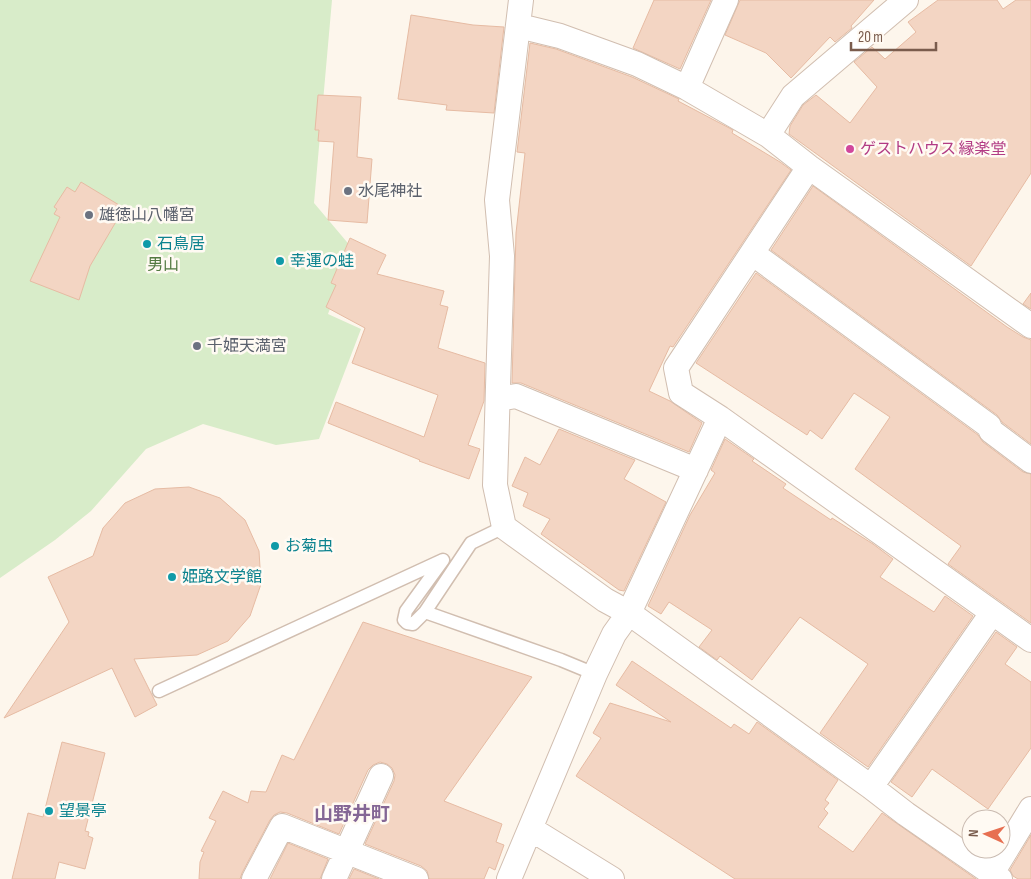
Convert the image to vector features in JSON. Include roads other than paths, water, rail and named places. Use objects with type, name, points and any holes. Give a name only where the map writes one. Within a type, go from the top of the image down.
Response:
[{"type":"street","points":[[522,0],[497,200],[502,256],[495,485],[504,527],[605,600],[629,613],[906,814],[996,876],[1031,809]]},
{"type":"street","points":[[687,88],[726,0]]},
{"type":"street","points":[[768,136],[793,96],[906,0]]},
{"type":"street","points":[[519,26],[560,36],[637,64],[687,88],[768,136],[1031,326]]},
{"type":"street","points":[[809,167],[676,368],[681,393],[720,418],[1031,640]]},
{"type":"street","points":[[752,253],[989,426],[991,431],[1031,461]]},
{"type":"street","points":[[498,399],[516,396],[696,470]]},
{"type":"street","points":[[509,879],[595,674],[614,634],[629,613],[720,418]]},
{"type":"street","points":[[871,787],[992,612]]},
{"type":"street","points":[[334,879],[380,776]]},
{"type":"street","points":[[254,879],[282,826],[416,879]]},
{"type":"street","points":[[531,829],[612,879]]},
{"type":"lane","points":[[159,691],[443,560],[406,611],[404,620],[407,623],[413,624],[425,612],[471,543],[504,527]]},
{"type":"lane","points":[[425,612],[562,660],[595,674]]},
{"type":"place","name":"ゲストハウス 縁楽堂","points":[[850,149]]},
{"type":"place","name":"水尾神社","points":[[348,191]]},
{"type":"place","name":"雄徳山八幡宮","points":[[89,215]]},
{"type":"place","name":"石鳥居","points":[[147,244]]},
{"type":"place","name":"幸運の蛙","points":[[280,261]]},
{"type":"place","name":"千姫天満宮","points":[[197,346]]},
{"type":"place","name":"お菊虫","points":[[275,546]]},
{"type":"place","name":"姫路文学館","points":[[172,577]]},
{"type":"place","name":"望景亭","points":[[49,811]]},
{"type":"district","name":"山野井町","points":[[352,814]]},
{"type":"park label","name":"男山","points":[[163,265]]}]
